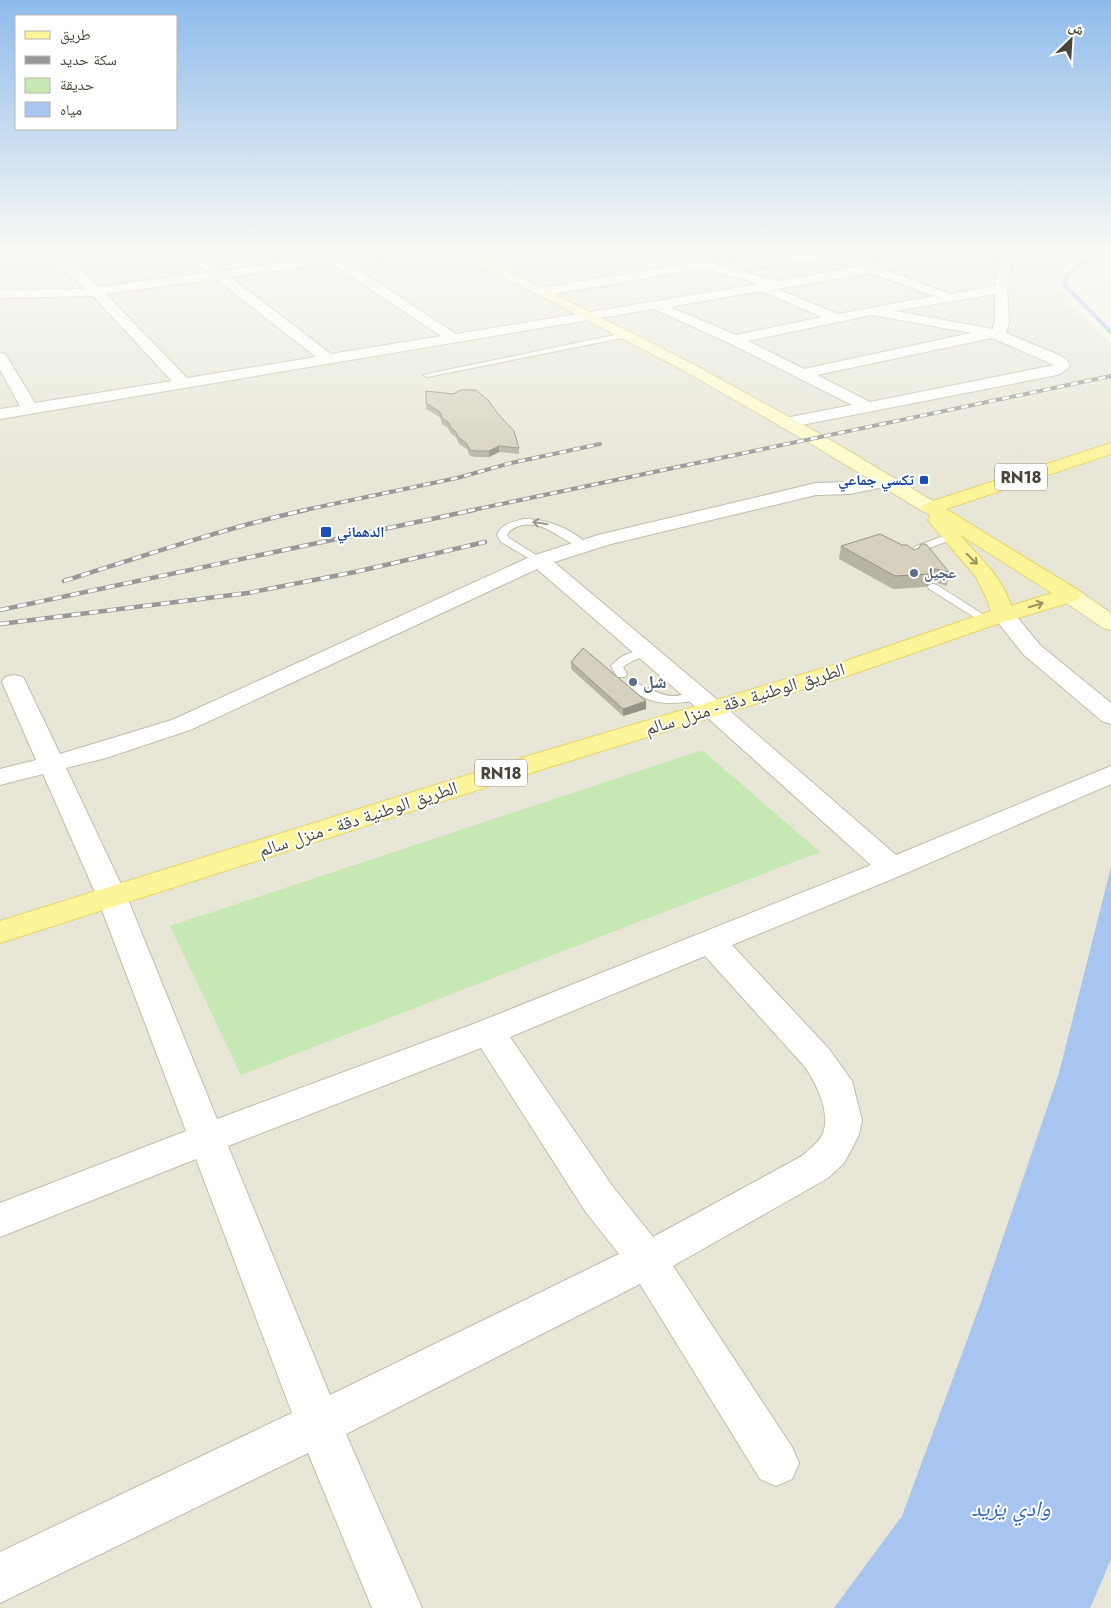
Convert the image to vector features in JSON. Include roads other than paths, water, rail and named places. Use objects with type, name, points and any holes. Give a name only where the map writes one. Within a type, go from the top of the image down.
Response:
[{"type":"main road","points":[[606,326],[686,366],[864,468],[931,508],[959,534],[1070,595],[1111,623]]},
{"type":"main road","name":"RN18","points":[[931,508],[1111,448]]},
{"type":"main road","points":[[959,534],[994,588],[1001,605],[994,618]]},
{"type":"main road","name":"الطريق الوطنية دقة - منزل سالم","points":[[0,932],[705,702],[844,669],[994,618],[1070,595]]},
{"type":"street","points":[[129,326],[184,384]]},
{"type":"street","points":[[285,326],[329,360]]},
{"type":"street","points":[[435,326],[454,339]]},
{"type":"street","points":[[0,414],[532,326]]},
{"type":"street","points":[[703,326],[868,407]]},
{"type":"street","points":[[734,340],[799,326]]},
{"type":"street","points":[[786,423],[1057,370],[1062,366],[1062,363],[1054,358],[993,333],[955,326]]},
{"type":"street","points":[[803,374],[898,352],[998,332],[1001,326]]},
{"type":"street","points":[[0,357],[30,409]]},
{"type":"street","points":[[816,489],[832,479],[864,468]]},
{"type":"street","points":[[0,777],[97,752],[181,725],[539,560],[583,545],[816,489],[850,488],[886,481]]},
{"type":"street","points":[[539,560],[705,702],[892,868]]},
{"type":"street","points":[[994,618],[1111,716]]},
{"type":"street","points":[[14,682],[112,897],[208,1138],[318,1424],[397,1608]]},
{"type":"street","points":[[0,1220],[208,1138],[488,1032],[892,868],[1111,774]]},
{"type":"street","points":[[0,1578],[318,1424],[647,1260],[815,1167],[831,1152],[841,1135],[844,1120],[834,1081],[817,1058],[710,942]]},
{"type":"street","points":[[488,1032],[593,1191],[647,1260],[776,1463]]},
{"type":"lane","points":[[427,375],[624,335]]},
{"type":"lane","points":[[539,560],[504,540],[502,535],[504,530],[518,523],[540,522],[549,525],[583,545]]},
{"type":"lane","points":[[911,558],[912,554],[920,548],[959,534]]},
{"type":"lane","points":[[933,587],[994,618]]},
{"type":"lane","points":[[621,674],[617,666],[622,661],[645,652]]},
{"type":"lane","points":[[638,688],[648,695],[663,700],[705,702]]},
{"type":"water","name":"وادي يزيد","points":[[1111,867],[1111,1560],[1090,1608],[834,1608],[902,1516],[980,1305],[1059,1073]]},
{"type":"waterway","name":"وادي يزيد","points":[[1105,326],[1111,332]]},
{"type":"railway","points":[[468,511],[1111,376]]},
{"type":"railway","points":[[300,511],[457,478],[511,463],[600,444]]},
{"type":"railway","points":[[64,581],[214,534],[306,510]]},
{"type":"railway","points":[[0,610],[474,510]]},
{"type":"railway","points":[[0,624],[248,593],[355,572],[485,542]]},
{"type":"place","name":"تكسي جماعي","points":[[924,480]]},
{"type":"place","name":"الدهماني","points":[[326,532]]},
{"type":"place","name":"عجيل","points":[[914,573]]},
{"type":"place","name":"شل","points":[[633,682]]}]
